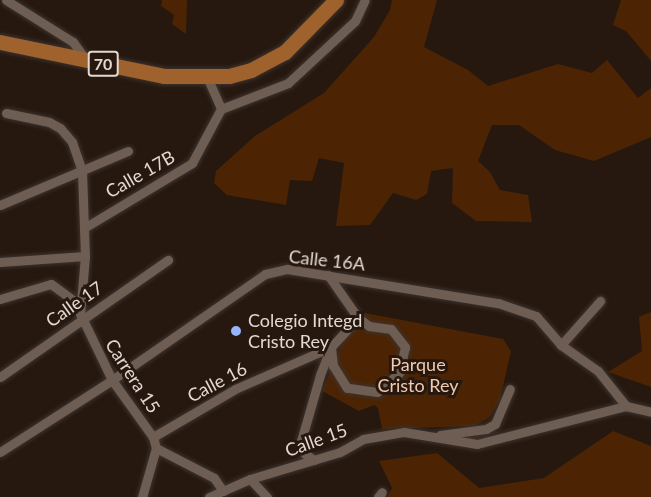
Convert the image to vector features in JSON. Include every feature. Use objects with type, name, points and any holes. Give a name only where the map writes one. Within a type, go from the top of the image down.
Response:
[{"type":"main road","name":"70","points":[[0,42],[164,76],[229,76],[270,62],[306,33],[336,0]]},
{"type":"street","points":[[6,0],[73,42],[86,60]]},
{"type":"street","points":[[207,77],[220,109],[288,82],[355,21],[365,0]]},
{"type":"street","name":"Calle 17B","points":[[84,228],[192,163],[220,109]]},
{"type":"street","points":[[6,113],[60,128],[72,142],[82,171],[85,256],[79,319]]},
{"type":"street","points":[[0,205],[128,151]]},
{"type":"street","points":[[0,261],[85,256]]},
{"type":"street","name":"Calle 17","points":[[0,377],[79,319],[168,260]]},
{"type":"street","name":"Calle 16A","points":[[0,452],[112,380],[265,274],[287,269],[498,303],[536,316],[561,345],[598,371],[626,406]]},
{"type":"street","points":[[328,275],[358,318],[369,326],[391,329],[405,347],[399,373],[377,392],[346,388],[333,366],[331,347]]},
{"type":"street","name":"Carrera 15","points":[[0,299],[51,284],[74,301],[79,319],[112,380],[153,436],[156,448],[142,497]]},
{"type":"street","points":[[561,345],[600,301]]},
{"type":"street","points":[[314,460],[305,454],[301,441],[331,347],[358,318]]},
{"type":"street","name":"Calle 16","points":[[153,436],[235,389],[331,347]]},
{"type":"street","points":[[438,436],[486,429],[495,424],[510,389]]},
{"type":"street","points":[[438,436],[477,444],[626,406],[651,412]]},
{"type":"street","name":"Calle 15","points":[[209,497],[250,479],[340,452],[363,439],[404,432],[438,436]]},
{"type":"street","points":[[156,448],[214,478],[223,491]]},
{"type":"street","points":[[250,479],[267,497]]},
{"type":"green space","points":[[162,0],[187,0],[186,34],[172,24],[174,15],[161,6]]},
{"type":"green space","points":[[392,0],[437,0],[424,47],[468,70],[488,86],[558,64],[592,73],[607,60],[638,98],[651,88],[651,137],[594,161],[555,150],[519,125],[492,125],[478,161],[490,172],[500,190],[528,195],[532,222],[476,221],[452,203],[453,168],[431,171],[427,194],[416,200],[393,193],[370,225],[336,226],[344,163],[319,158],[312,181],[290,180],[286,205],[227,195],[214,183],[216,171],[255,136],[324,93],[374,37],[390,10]]},
{"type":"green space","points":[[621,0],[651,0],[651,61],[626,31],[613,25]]},
{"type":"green space","points":[[651,312],[651,387],[608,372],[642,351],[639,317]]},
{"type":"green space","name":"Parque Cristo Rey","points":[[365,313],[503,339],[511,351],[500,400],[489,418],[474,426],[382,429],[378,408],[374,405],[359,411],[322,391],[343,341]]},
{"type":"green space","points":[[613,431],[651,446],[651,497],[387,497],[392,488],[379,461],[437,453],[479,488],[544,478]]},
{"type":"place","name":"Colegio Integd Cristo Rey","points":[[236,331]]}]
